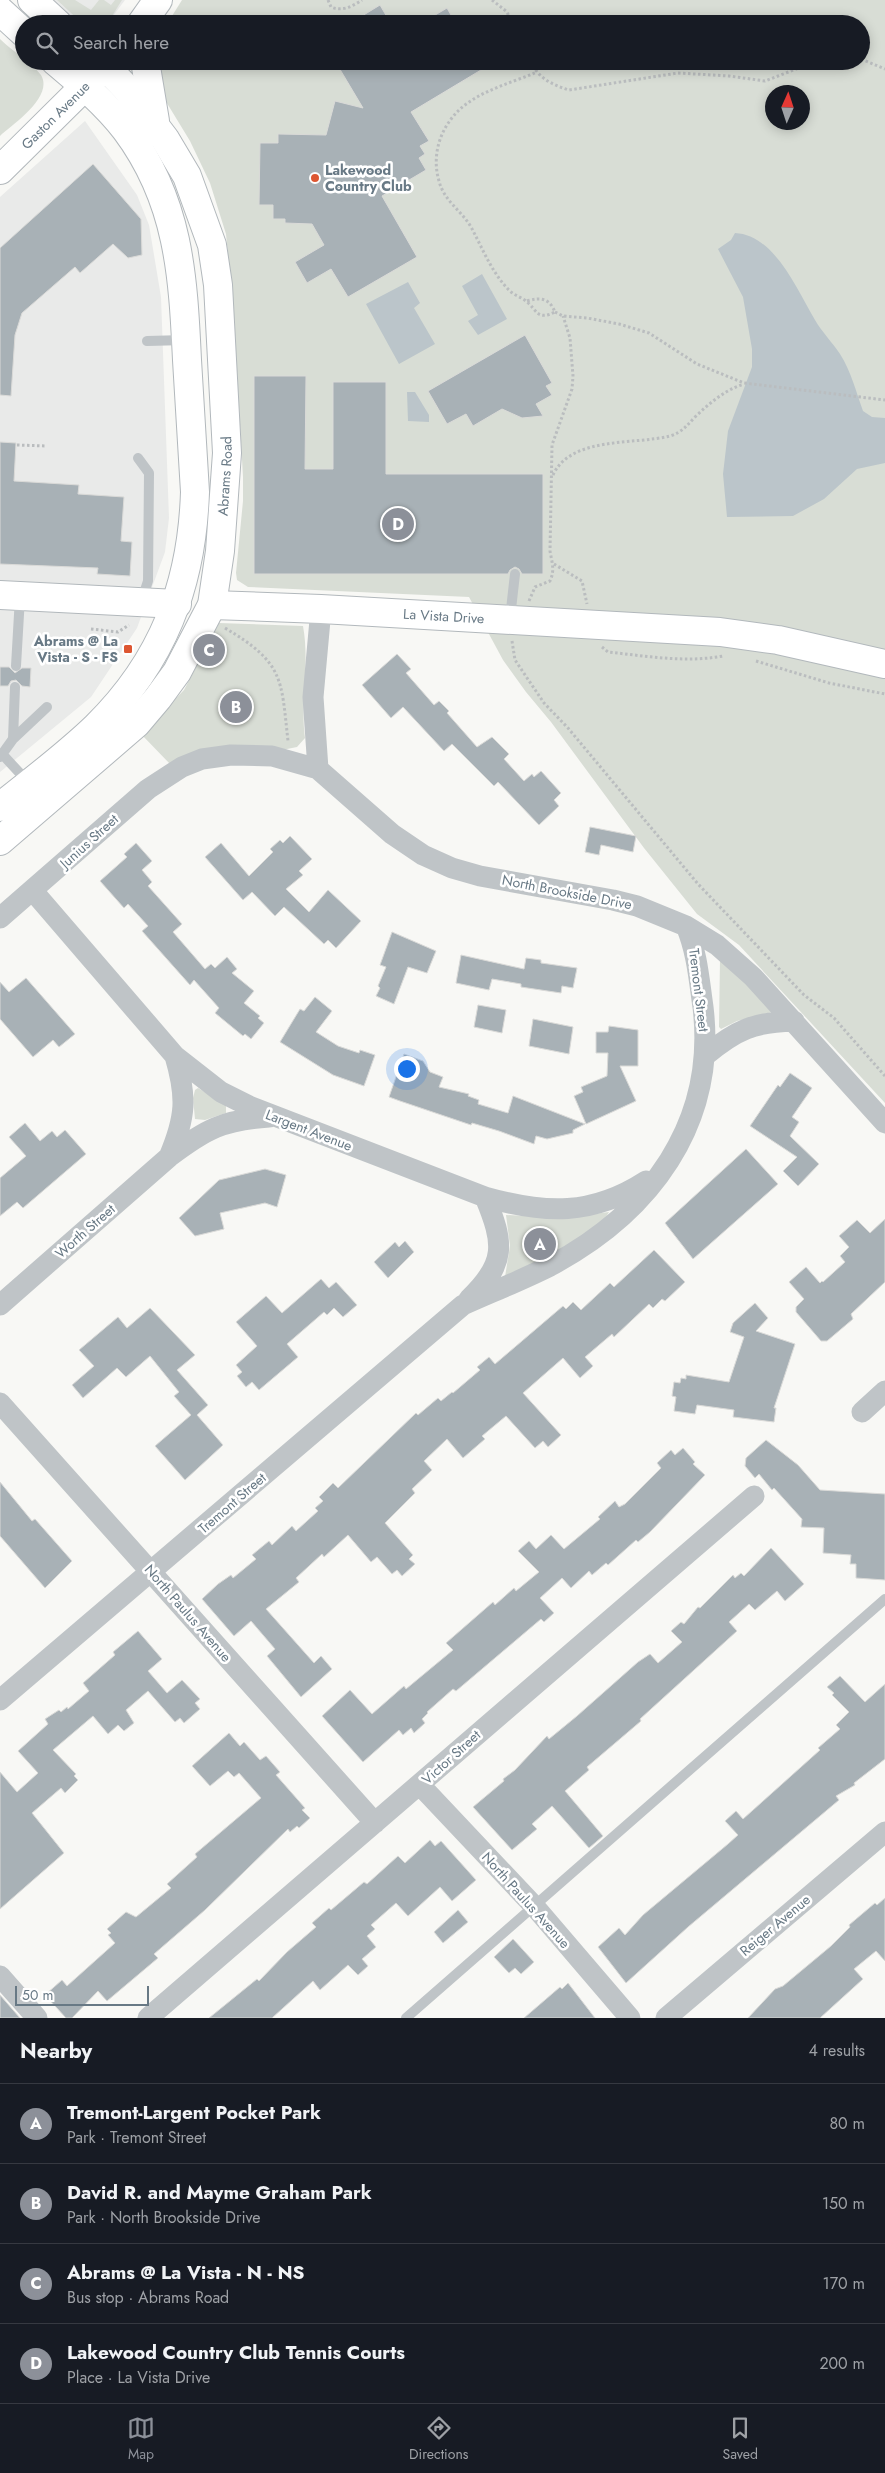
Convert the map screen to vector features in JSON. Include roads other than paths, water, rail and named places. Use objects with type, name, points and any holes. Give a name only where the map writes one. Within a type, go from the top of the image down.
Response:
[{"type":"main road","points":[[32,0],[48,15]]},
{"type":"main road","points":[[0,11],[15,25]]},
{"type":"main road","points":[[0,807],[95,728],[124,697],[157,648],[177,604],[191,547],[194,514],[186,340],[178,245],[159,188],[144,158],[126,130],[107,108],[65,70]]},
{"type":"main road","name":"Gaston Avenue","points":[[0,170],[99,70]]},
{"type":"main road","name":"Abrams Road","points":[[0,841],[136,724],[177,672],[217,616],[220,552],[227,483],[222,339],[218,285],[212,245],[206,221],[187,176],[156,127],[111,70]]},
{"type":"main road","points":[[146,70],[156,127]]},
{"type":"main road","points":[[186,340],[222,339]]},
{"type":"main road","name":"La Vista Drive","points":[[10,596],[135,614],[177,604]]},
{"type":"main road","name":"La Vista Drive","points":[[217,616],[321,609],[720,632],[778,640],[885,664]]},
{"type":"street","name":"La Vista Drive","points":[[177,604],[217,616]]},
{"type":"street","points":[[318,769],[313,697],[321,609]]},
{"type":"street","name":"North Brookside Drive","points":[[182,767],[202,759],[248,754],[272,756],[318,769],[392,834],[423,855],[452,868],[480,876],[638,906],[686,926],[717,945],[734,959],[794,1021],[885,1123]]},
{"type":"street","name":"Junius Street","points":[[0,918],[148,788],[182,767]]},
{"type":"street","name":"Largent Avenue","points":[[33,891],[175,1056],[222,1092],[272,1116],[485,1197],[517,1206],[543,1210],[602,1204],[624,1195],[659,1173]]},
{"type":"street","name":"Tremont Street","points":[[463,1305],[550,1265],[587,1243],[635,1205],[676,1152],[697,1104],[706,1055],[697,957],[686,926]]},
{"type":"street","name":"Tremont Street","points":[[706,1055],[726,1039],[743,1029],[772,1021],[794,1021]]},
{"type":"street","name":"Worth Street","points":[[169,1157],[182,1121],[184,1099],[183,1084],[175,1056]]},
{"type":"street","name":"Worth Street","points":[[0,1305],[169,1157],[213,1127],[238,1119],[272,1116]]},
{"type":"street","name":"Tremont Street","points":[[0,1700],[463,1305],[486,1283],[496,1264],[499,1246],[497,1226],[485,1197]]},
{"type":"street","points":[[862,1412],[885,1391]]},
{"type":"street","name":"North Paulus Avenue","points":[[0,1403],[375,1823]]},
{"type":"street","name":"Victor Street","points":[[148,2018],[754,1496]]},
{"type":"street","name":"North Paulus Avenue","points":[[420,1785],[535,1907],[630,2018]]},
{"type":"street","name":"Reiger Avenue","points":[[666,2018],[885,1832]]},
{"type":"street","points":[[0,1976],[37,2018]]},
{"type":"lane","points":[[147,341],[186,340]]},
{"type":"lane","points":[[135,614],[148,581],[150,473],[138,458]]},
{"type":"lane","points":[[514,619],[515,574]]},
{"type":"lane","points":[[10,596],[16,666]]},
{"type":"lane","points":[[12,739],[15,687]]},
{"type":"lane","points":[[29,783],[2,756],[12,739],[46,707]]},
{"type":"lane","points":[[406,2018],[885,1599]]},
{"type":"place","name":"Lakewood Country Club","points":[[315,178]]},
{"type":"place","name":"Lakewood Country Club Tennis Courts","points":[[398,524]]},
{"type":"place","name":"Abrams @ La Vista - S - FS","points":[[128,649]]},
{"type":"place","name":"Abrams @ La Vista - N - NS","points":[[209,650]]},
{"type":"place","name":"David R. and Mayme Graham Park","points":[[236,707]]},
{"type":"place","name":"Tremont-Largent Pocket Park","points":[[540,1244]]}]
